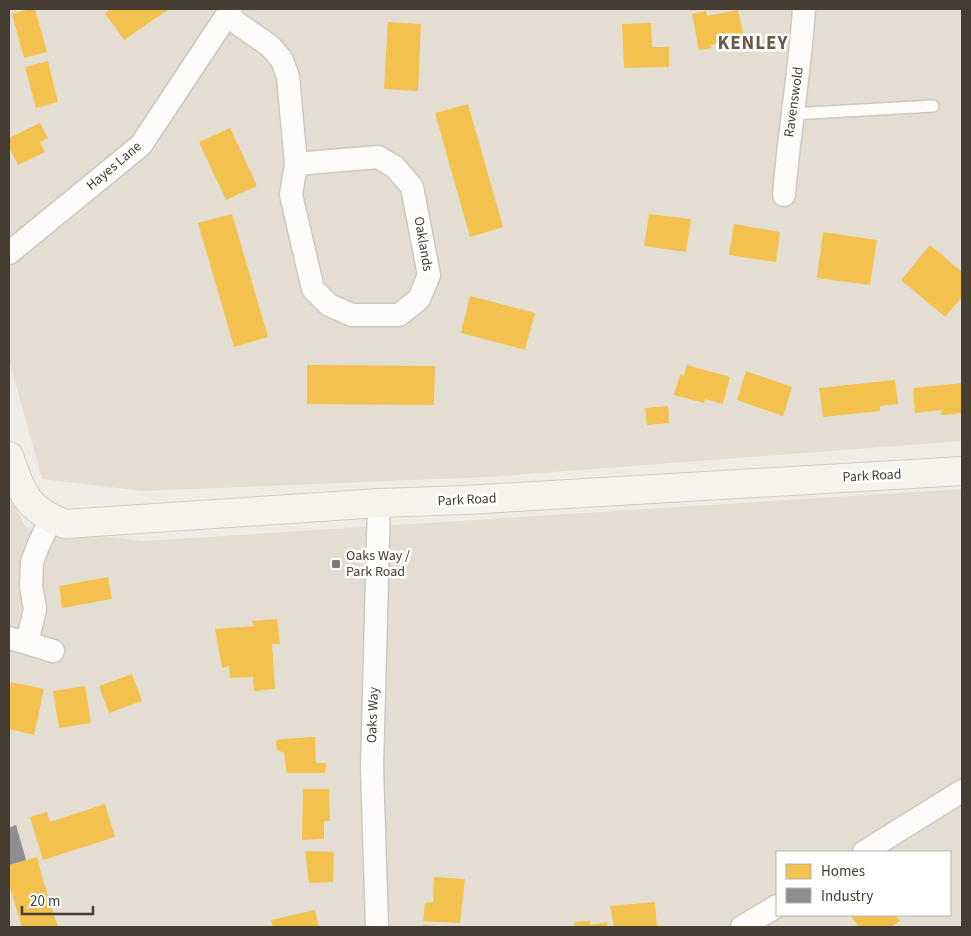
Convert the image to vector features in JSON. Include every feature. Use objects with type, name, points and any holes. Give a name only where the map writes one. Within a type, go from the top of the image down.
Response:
[{"type":"street","name":"Ravenswold","points":[[784,194],[792,114],[800,64],[804,9]]},
{"type":"street","name":"Oaklands","points":[[229,12],[270,46],[282,60],[288,77],[296,164],[291,195],[313,288],[330,305],[352,316],[399,315],[419,299],[429,275],[412,187],[395,167],[378,157],[296,164]]},
{"type":"street","name":"Hayes Lane","points":[[9,253],[142,146],[229,12]]},
{"type":"street","name":"Park Road","points":[[9,456],[22,494],[34,507],[51,519],[65,524],[379,503],[484,499],[962,470]]},
{"type":"street","name":"Oaks Way","points":[[377,927],[372,767],[379,503]]},
{"type":"street","points":[[51,519],[32,562],[31,586],[35,609],[18,641],[53,651]]},
{"type":"street","points":[[866,851],[962,791]]},
{"type":"street","points":[[742,927],[776,907]]},
{"type":"lane","points":[[792,114],[934,106]]},
{"type":"shaded area","points":[[9,9],[962,9],[962,441],[488,477],[142,491],[42,479],[9,360]]},
{"type":"shaded area","points":[[962,489],[962,927],[9,927],[9,494],[26,528],[144,541]]},
{"type":"building: Homes","points":[[35,9],[47,52],[24,58],[12,14]]},
{"type":"building: Homes","points":[[112,9],[169,9],[124,40],[105,13]]},
{"type":"building: Homes","points":[[738,10],[744,38],[711,45],[712,48],[699,50],[692,14],[706,11],[707,16]]},
{"type":"building: Homes","points":[[388,22],[421,24],[418,91],[384,89]]},
{"type":"building: Homes","points":[[651,23],[652,47],[669,47],[669,67],[624,68],[622,24]]},
{"type":"building: Homes","points":[[48,61],[58,102],[36,108],[25,67]]},
{"type":"building: Homes","points":[[468,104],[503,227],[470,237],[435,113]]},
{"type":"building: Homes","points":[[40,123],[48,138],[40,142],[45,152],[18,165],[9,147],[9,138]]},
{"type":"building: Homes","points":[[230,128],[257,186],[226,200],[199,142]]},
{"type":"building: Homes","points":[[232,214],[268,337],[234,347],[198,223]]},
{"type":"building: Homes","points":[[649,214],[691,219],[686,252],[644,246]]},
{"type":"building: Homes","points":[[734,224],[780,232],[776,262],[729,255]]},
{"type":"building: Homes","points":[[823,232],[877,240],[870,285],[817,278]]},
{"type":"building: Homes","points":[[930,245],[962,272],[962,297],[945,317],[901,280]]},
{"type":"building: Homes","points":[[470,296],[535,313],[525,350],[461,333]]},
{"type":"building: Homes","points":[[307,365],[435,366],[434,405],[307,404]]},
{"type":"building: Homes","points":[[687,365],[730,377],[723,404],[705,399],[704,403],[674,395],[680,374],[684,376]]},
{"type":"building: Homes","points":[[746,371],[792,387],[783,416],[737,400]]},
{"type":"building: Homes","points":[[895,380],[898,404],[880,406],[880,411],[823,417],[819,388]]},
{"type":"building: Homes","points":[[962,383],[962,413],[941,415],[941,410],[915,413],[913,388]]},
{"type":"building: Homes","points":[[668,406],[669,423],[647,425],[645,408]]},
{"type":"building: Homes","points":[[108,577],[112,599],[62,608],[59,586]]},
{"type":"building: Homes","points":[[277,619],[280,644],[272,644],[275,689],[254,691],[253,677],[230,678],[229,666],[222,668],[215,629],[254,626],[252,621]]},
{"type":"building: Homes","points":[[132,674],[142,701],[109,713],[99,686]]},
{"type":"building: Homes","points":[[11,682],[44,689],[34,735],[9,729],[9,693]]},
{"type":"building: Homes","points":[[85,686],[91,723],[59,728],[53,691]]},
{"type":"building: Homes","points":[[315,737],[316,763],[326,763],[325,773],[287,773],[284,753],[277,750],[276,741],[280,739]]},
{"type":"building: Homes","points":[[303,789],[329,789],[330,821],[324,821],[324,839],[302,840]]},
{"type":"building: Homes","points":[[105,804],[115,837],[43,860],[30,817],[47,812],[50,822]]},
{"type":"building: Homes","points":[[305,851],[334,852],[333,882],[309,883]]},
{"type":"building: Homes","points":[[37,857],[58,927],[22,927],[10,887],[9,865]]},
{"type":"building: Homes","points":[[434,877],[465,879],[460,923],[423,921],[425,903],[433,902]]},
{"type":"building: Homes","points":[[655,902],[657,927],[614,927],[610,906]]},
{"type":"building: Homes","points":[[315,910],[319,927],[273,927],[271,920]]},
{"type":"building: Homes","points":[[851,916],[896,916],[900,921],[891,927],[859,927]]},
{"type":"building: Homes","points":[[591,921],[590,925],[607,922],[608,927],[575,927],[574,922]]},
{"type":"building: Homes","points":[[423,925],[437,926],[437,927],[422,927]]},
{"type":"building: Industry","points":[[16,825],[26,860],[9,865],[9,828]]},
{"type":"place","name":"Oaks Way / Park Road","points":[[336,564]]},
{"type":"district","name":"KENLEY","points":[[753,43]]}]
